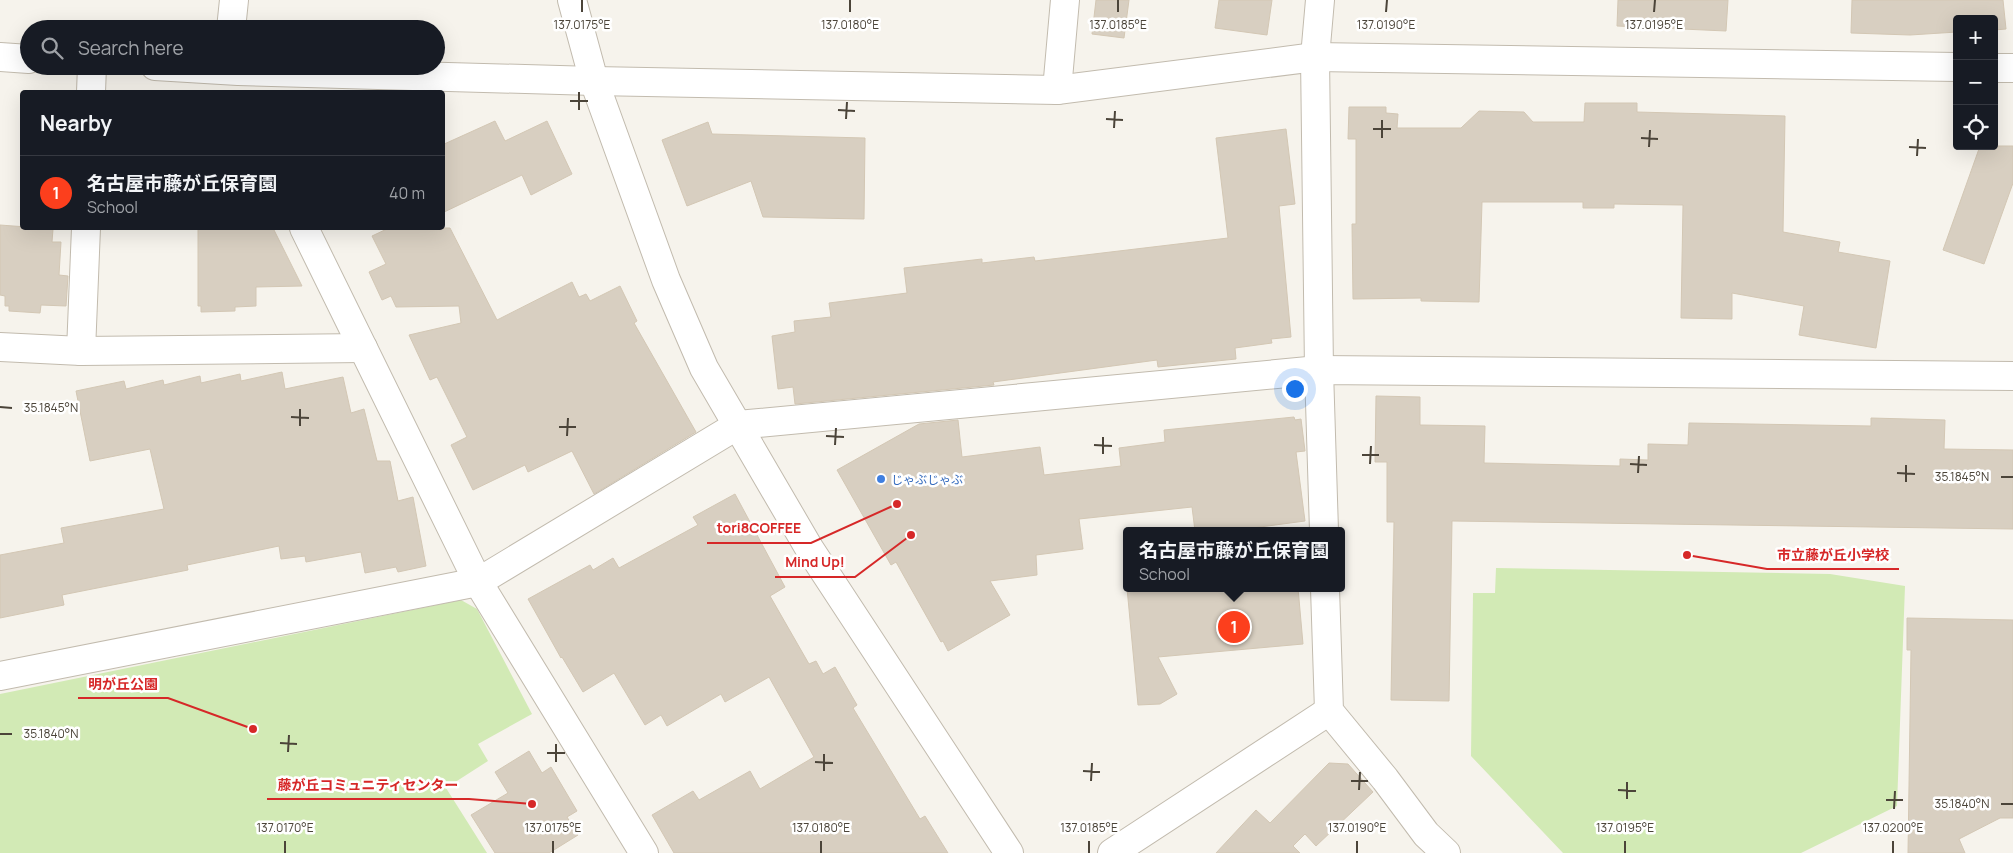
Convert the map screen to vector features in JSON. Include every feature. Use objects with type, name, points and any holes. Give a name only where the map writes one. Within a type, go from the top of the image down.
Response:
[{"type":"street","points":[[232,20],[234,0]]},
{"type":"street","points":[[572,0],[594,81],[666,280],[704,368],[809,548],[1009,853]]},
{"type":"street","points":[[1058,90],[1065,0]]},
{"type":"street","points":[[1320,0],[1315,57],[1319,370],[1324,527]]},
{"type":"street","points":[[0,57],[20,58]]},
{"type":"street","points":[[224,75],[239,77],[594,81],[1058,90],[1315,57],[1953,67]]},
{"type":"street","points":[[1998,68],[2013,68]]},
{"type":"street","points":[[91,90],[92,75]]},
{"type":"street","points":[[81,351],[86,230]]},
{"type":"street","points":[[305,230],[478,582],[644,853]]},
{"type":"street","points":[[0,347],[81,351],[363,348]]},
{"type":"street","points":[[0,676],[478,582],[738,425],[1319,370],[2013,376]]},
{"type":"street","points":[[1325,592],[1329,711],[1385,779],[1426,834],[1446,853]]},
{"type":"street","points":[[1112,853],[1329,711]]},
{"type":"green space","points":[[1496,568],[1830,574],[1905,586],[1897,806],[1801,853],[1563,853],[1471,756],[1473,593],[1495,593]]},
{"type":"green space","points":[[461,600],[477,609],[532,714],[478,744],[488,761],[446,788],[487,853],[0,853],[0,694]]},
{"type":"building","points":[[1096,0],[1129,0],[1124,38],[1092,34]]},
{"type":"building","points":[[1219,0],[1272,0],[1267,35],[1215,28]]},
{"type":"building","points":[[1618,0],[1728,0],[1726,31],[1617,26]]},
{"type":"building","points":[[1852,0],[2003,0],[2006,29],[1998,30],[1998,15],[1953,15],[1953,32],[1910,35],[1851,33]]},
{"type":"building","points":[[1585,103],[1637,103],[1637,112],[1785,116],[1783,232],[1840,242],[1838,252],[1890,261],[1876,348],[1799,335],[1804,306],[1732,293],[1732,319],[1681,318],[1683,205],[1614,204],[1614,208],[1583,208],[1583,202],[1482,202],[1479,302],[1421,301],[1421,298],[1353,299],[1352,224],[1356,224],[1356,139],[1348,139],[1349,107],[1386,107],[1386,113],[1398,114],[1397,128],[1461,128],[1479,111],[1524,112],[1533,122],[1584,122]]},
{"type":"building","points":[[495,121],[505,141],[547,121],[572,174],[531,195],[522,175],[445,212],[445,144]]},
{"type":"building","points":[[708,122],[712,134],[865,138],[864,219],[763,217],[751,181],[687,206],[662,140]]},
{"type":"building","points":[[1286,129],[1295,204],[1279,206],[1291,337],[1271,339],[1272,343],[1235,348],[1236,359],[1158,367],[1157,360],[993,382],[994,385],[795,404],[793,387],[778,389],[772,336],[795,332],[794,321],[831,317],[829,303],[907,293],[904,268],[982,259],[982,263],[1034,257],[1035,261],[1228,238],[1216,138]]},
{"type":"building","points":[[1998,146],[2013,146],[2013,183],[1984,264],[1943,250],[1979,150],[1998,150]]},
{"type":"building","points":[[0,225],[20,227],[20,230],[53,230],[52,242],[61,242],[59,275],[68,276],[66,306],[41,305],[40,313],[9,311],[9,306],[5,306],[5,296],[0,295]]},
{"type":"building","points":[[445,228],[450,228],[497,320],[572,282],[579,297],[586,294],[590,301],[620,286],[637,321],[634,323],[696,432],[594,494],[572,451],[528,472],[525,465],[473,490],[451,445],[467,437],[437,377],[430,380],[409,335],[461,323],[459,306],[396,307],[391,296],[382,300],[369,272],[386,264],[372,236],[385,230],[445,230]]},
{"type":"building","points":[[198,230],[274,230],[302,286],[256,287],[256,306],[235,307],[235,311],[201,312],[201,306],[198,306]]},
{"type":"building","points":[[282,372],[285,389],[343,377],[351,413],[364,409],[377,461],[390,461],[398,501],[413,497],[426,566],[398,572],[396,567],[365,573],[361,552],[306,562],[305,556],[281,559],[279,546],[187,565],[188,570],[62,595],[64,605],[0,618],[0,555],[64,543],[61,528],[164,509],[150,449],[90,461],[76,391],[124,381],[126,389],[163,380],[164,385],[200,376],[201,383],[240,374],[241,381]]},
{"type":"building","points":[[1376,396],[1420,397],[1420,425],[1485,426],[1484,463],[1620,466],[1620,459],[1648,460],[1648,444],[1688,445],[1689,423],[1871,426],[1871,418],[1945,420],[1944,449],[2013,450],[2013,529],[1452,521],[1449,701],[1391,700],[1394,522],[1387,522],[1387,462],[1375,462]]},
{"type":"building","points":[[1294,417],[1295,420],[1301,419],[1305,451],[1296,452],[1305,521],[1260,527],[1194,527],[1192,507],[1079,519],[1083,549],[1036,555],[1037,575],[990,581],[1010,615],[948,651],[943,641],[941,642],[896,562],[891,565],[837,470],[919,424],[958,420],[962,457],[1040,447],[1044,475],[1121,466],[1119,448],[1165,442],[1164,430]]},
{"type":"building","points":[[735,494],[785,587],[770,596],[809,664],[816,661],[823,674],[835,667],[857,705],[853,708],[920,819],[925,816],[948,853],[674,853],[652,815],[693,791],[699,800],[750,771],[760,789],[814,757],[769,677],[725,702],[721,694],[667,726],[661,715],[645,725],[614,673],[583,692],[561,658],[528,599],[590,565],[593,570],[613,558],[619,568],[698,525],[693,517]]},
{"type":"building","points":[[1127,592],[1298,592],[1303,644],[1158,657],[1177,694],[1160,704],[1138,705]]},
{"type":"building","points":[[1907,618],[2013,620],[2013,818],[2000,818],[1959,839],[1965,853],[1908,853],[1911,650],[1907,650]]},
{"type":"building","points":[[529,751],[542,773],[551,767],[577,811],[567,817],[578,835],[549,853],[495,853],[471,815],[508,793],[495,772]]},
{"type":"building","points":[[1329,763],[1348,764],[1373,792],[1316,846],[1305,834],[1293,846],[1300,853],[1216,853],[1256,810],[1270,823]]},
{"type":"place","name":"じゃぶじゃぶ","points":[[881,479]]},
{"type":"place","name":"tori8COFFEE","points":[[897,504]]},
{"type":"place","name":"Mind Up!","points":[[911,535]]},
{"type":"place","name":"市立藤が丘小学校","points":[[1687,555]]},
{"type":"place","name":"名古屋市藤が丘保育園","points":[[1234,627]]},
{"type":"place","name":"明が丘公園","points":[[253,729]]},
{"type":"place","name":"藤が丘コミュニティセンター","points":[[532,804]]}]
